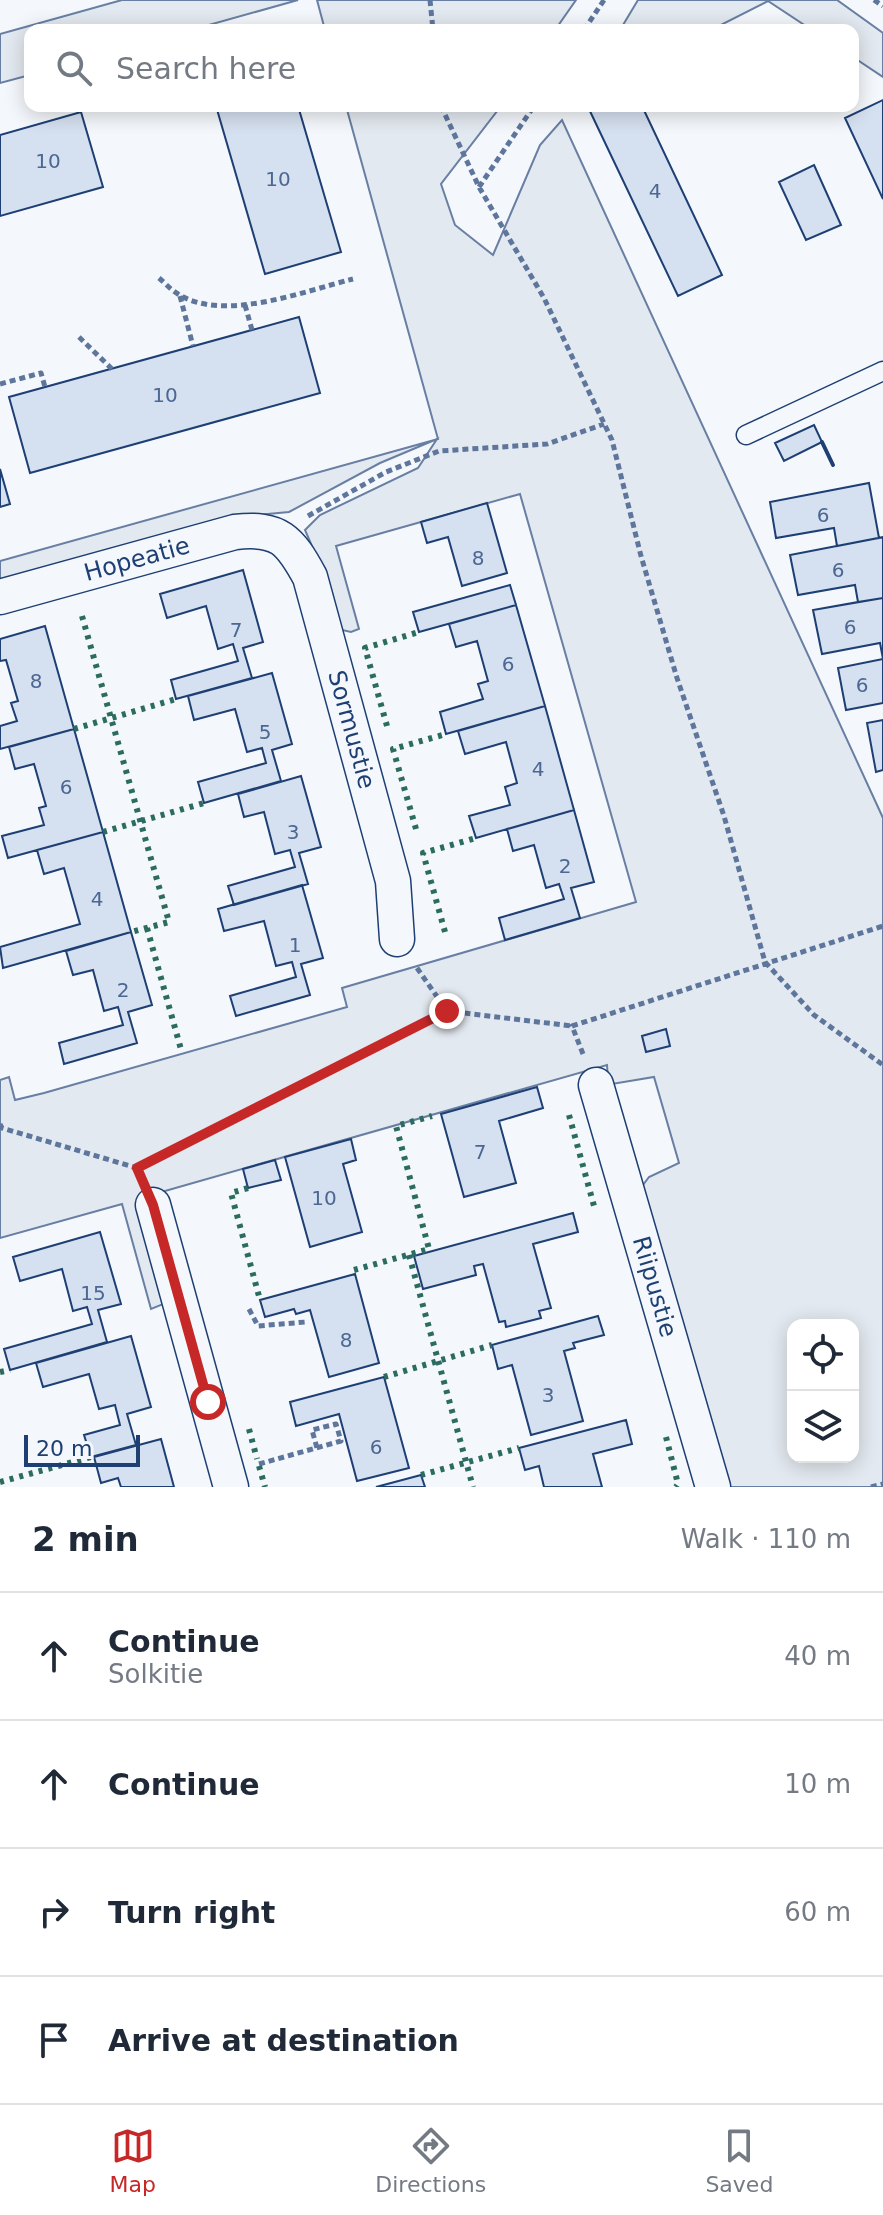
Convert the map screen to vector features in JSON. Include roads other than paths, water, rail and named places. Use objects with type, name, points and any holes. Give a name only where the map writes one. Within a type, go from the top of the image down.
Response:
[{"type":"street","name":"Hopeatie","points":[[0,597],[235,532],[258,530],[276,534]]},
{"type":"street","name":"Sormustie","points":[[276,534],[295,551],[310,577],[393,881],[397,939]]},
{"type":"street","name":"Riipustie","points":[[596,1085],[713,1487]]},
{"type":"street","points":[[153,1205],[230,1480]]},
{"type":"lane","points":[[746,435],[883,371]]}]
